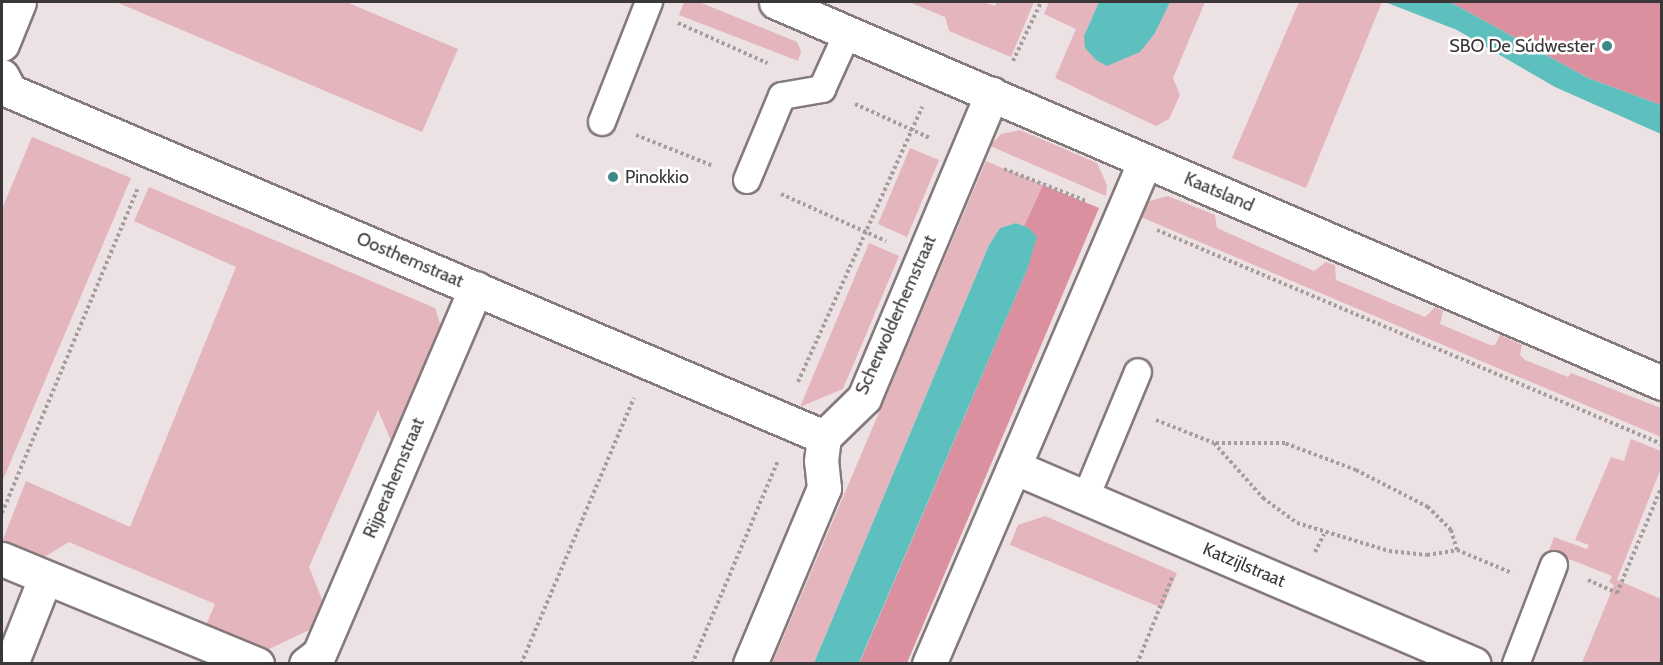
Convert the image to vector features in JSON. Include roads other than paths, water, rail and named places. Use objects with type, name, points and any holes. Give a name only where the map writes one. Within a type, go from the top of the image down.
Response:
[{"type":"street","points":[[2,44],[19,2]]},
{"type":"street","name":"Kaatsland","points":[[776,2],[1662,383]]},
{"type":"street","name":"Oosthemstraat","points":[[2,76],[10,91],[824,436]]},
{"type":"street","name":"Scherwolderhemstraat","points":[[824,436],[864,398],[992,94]]},
{"type":"street","points":[[929,663],[1145,161]]},
{"type":"street","name":"Rijperahemstraat","points":[[306,663],[319,654],[476,288]]},
{"type":"street","points":[[750,663],[824,488],[821,461],[824,436]]},
{"type":"street","name":"Katzijlstraat","points":[[1014,467],[1474,663]]},
{"type":"street","points":[[2,559],[257,663]]},
{"type":"street","points":[[11,663],[45,578]]},
{"type":"lane","points":[[602,122],[649,2]]},
{"type":"lane","points":[[747,180],[782,96],[822,89],[848,32]]},
{"type":"lane","points":[[1086,497],[1138,372]]},
{"type":"lane","points":[[1516,663],[1550,576]]},
{"type":"water","points":[[1099,2],[1170,2],[1155,33],[1140,52],[1107,66],[1096,60],[1085,48],[1084,36]]},
{"type":"water","points":[[1385,2],[1450,2],[1588,78],[1661,105],[1661,134],[1555,87],[1457,30]]},
{"type":"water","points":[[1016,223],[1029,228],[1037,237],[1027,270],[859,663],[814,663],[989,245],[1000,228]]},
{"type":"place","name":"SBO De Súdwester","points":[[1607,46]]},
{"type":"place","name":"Pinokkio","points":[[613,177]]}]
